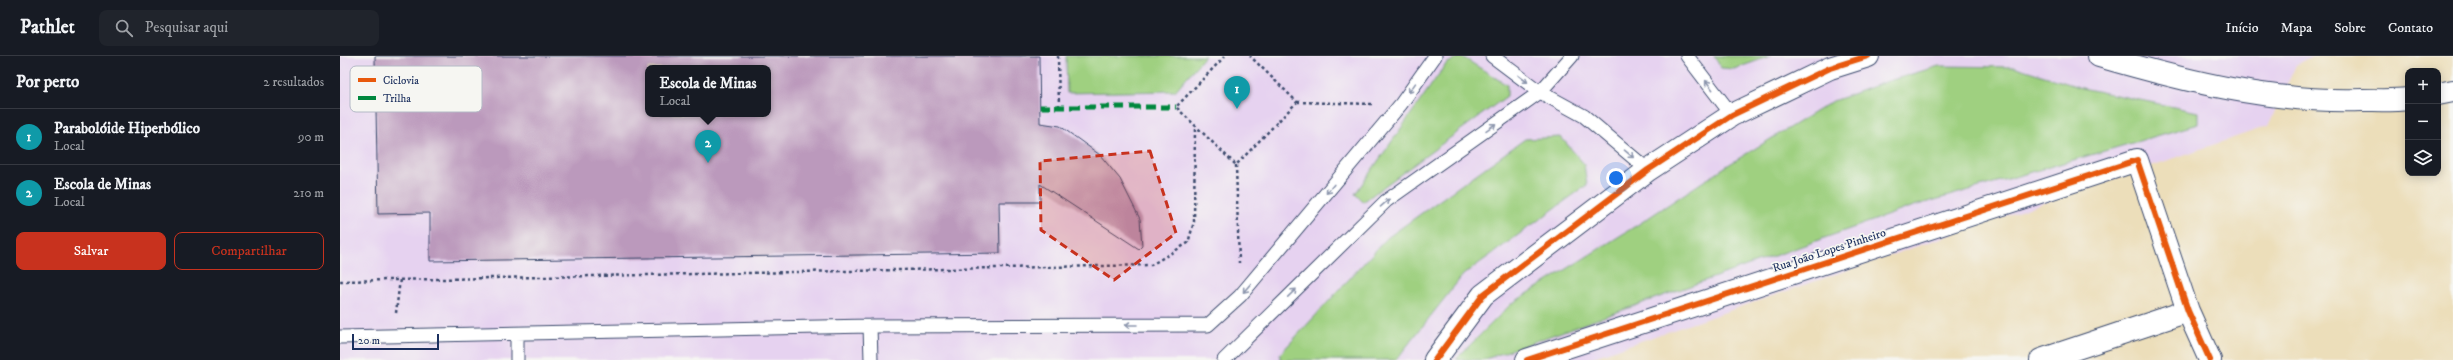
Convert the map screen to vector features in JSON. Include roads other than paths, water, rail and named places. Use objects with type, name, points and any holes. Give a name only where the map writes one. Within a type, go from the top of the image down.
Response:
[{"type":"street","points":[[1435,360],[1483,295],[1648,170],[1732,115],[1830,68],[1868,56]]},
{"type":"street","points":[[2099,56],[2159,73],[2239,90],[2321,101],[2405,98]]},
{"type":"street","points":[[2441,93],[2453,91]]},
{"type":"street","name":"Rua João Lopes Pinheiro","points":[[1527,360],[2137,160],[2188,311]]},
{"type":"street","points":[[2041,360],[2188,311],[2210,360]]},
{"type":"lane","points":[[340,337],[517,335],[870,326],[1208,325],[1240,296],[1401,104],[1435,56]]},
{"type":"lane","points":[[1492,56],[1540,92],[1584,116],[1648,170]]},
{"type":"lane","points":[[1224,360],[1386,201],[1540,92],[1572,56]]},
{"type":"lane","points":[[1687,56],[1732,115]]},
{"type":"lane","points":[[870,326],[871,360]]},
{"type":"lane","points":[[517,335],[517,360]]},
{"type":"place","name":"Parabolóide Hiperbólico","points":[[1237,109]]},
{"type":"place","name":"Escola de Minas","points":[[708,163]]}]
